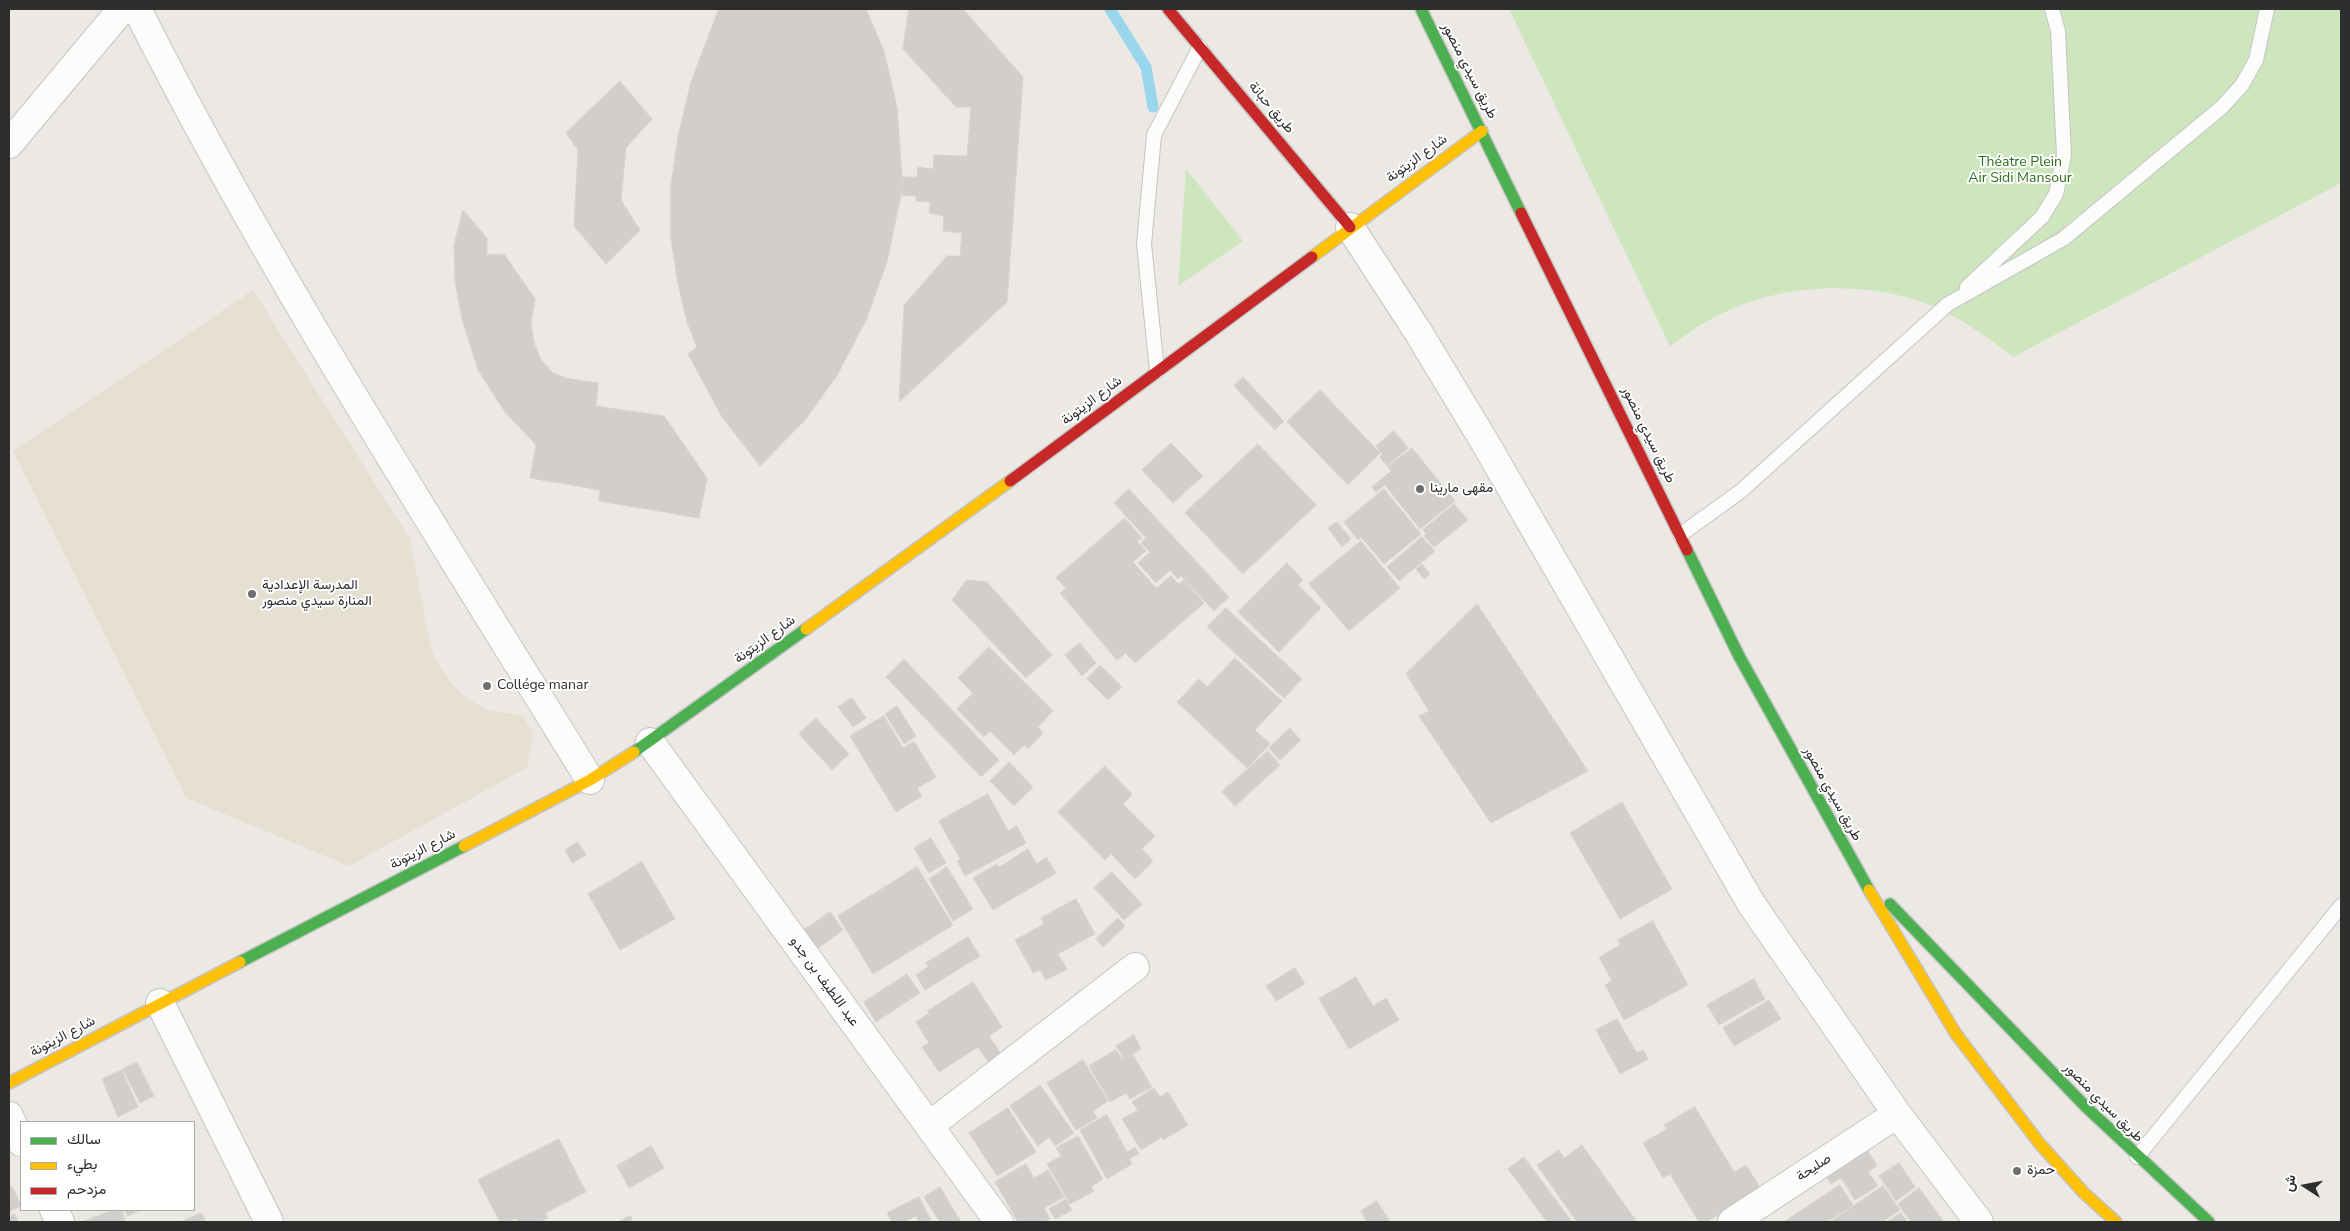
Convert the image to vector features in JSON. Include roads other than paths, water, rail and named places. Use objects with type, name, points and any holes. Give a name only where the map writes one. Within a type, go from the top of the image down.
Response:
[{"type":"street","points":[[9,144],[122,9]]},
{"type":"street","points":[[137,9],[190,114],[310,325],[590,780]]},
{"type":"street","name":"طريق حبانة","points":[[1168,9],[1350,227]]},
{"type":"street","name":"طريق سيدي منصور","points":[[1421,9],[1739,656],[1856,869],[1956,1034],[2040,1144],[2084,1193],[2116,1222]]},
{"type":"street","name":"شارع الزيتونة","points":[[9,1083],[590,780],[650,742],[1011,480],[1482,131]]},
{"type":"street","points":[[1350,227],[1420,335],[1488,446],[1752,905],[1897,1114],[1979,1222]]},
{"type":"street","name":"عبد اللطيف بن جدو","points":[[650,742],[999,1222]]},
{"type":"street","name":"طريق سيدي منصور","points":[[1856,869],[2084,1107],[2209,1222]]},
{"type":"street","points":[[929,1126],[1135,967]]},
{"type":"street","points":[[160,1003],[269,1222]]},
{"type":"street","name":"صليحة","points":[[1732,1222],[1897,1114]]},
{"type":"street","points":[[9,1116],[20,1140]]},
{"type":"lane","points":[[1680,535],[1741,491],[2042,217],[2056,194],[2064,155],[2058,30],[2052,9]]},
{"type":"lane","points":[[1948,304],[2063,239],[2222,107],[2242,85],[2256,60],[2267,9]]},
{"type":"lane","points":[[1157,371],[1144,244],[1154,134],[1200,47]]},
{"type":"lane","points":[[2137,1157],[2341,906]]},
{"type":"waterway","points":[[1110,9],[1146,67],[1153,107]]},
{"type":"place","name":"مقهى مارينا","points":[[1420,489]]},
{"type":"place","name":"المدرسة الإعدادية المنارة سيدي منصور","points":[[252,594]]},
{"type":"place","name":"Collége manar","points":[[487,686]]},
{"type":"place","name":"حمزة","points":[[2017,1171]]},
{"type":"park label","name":"Théatre Plein Air Sidi Mansour","points":[[2020,172]]}]
